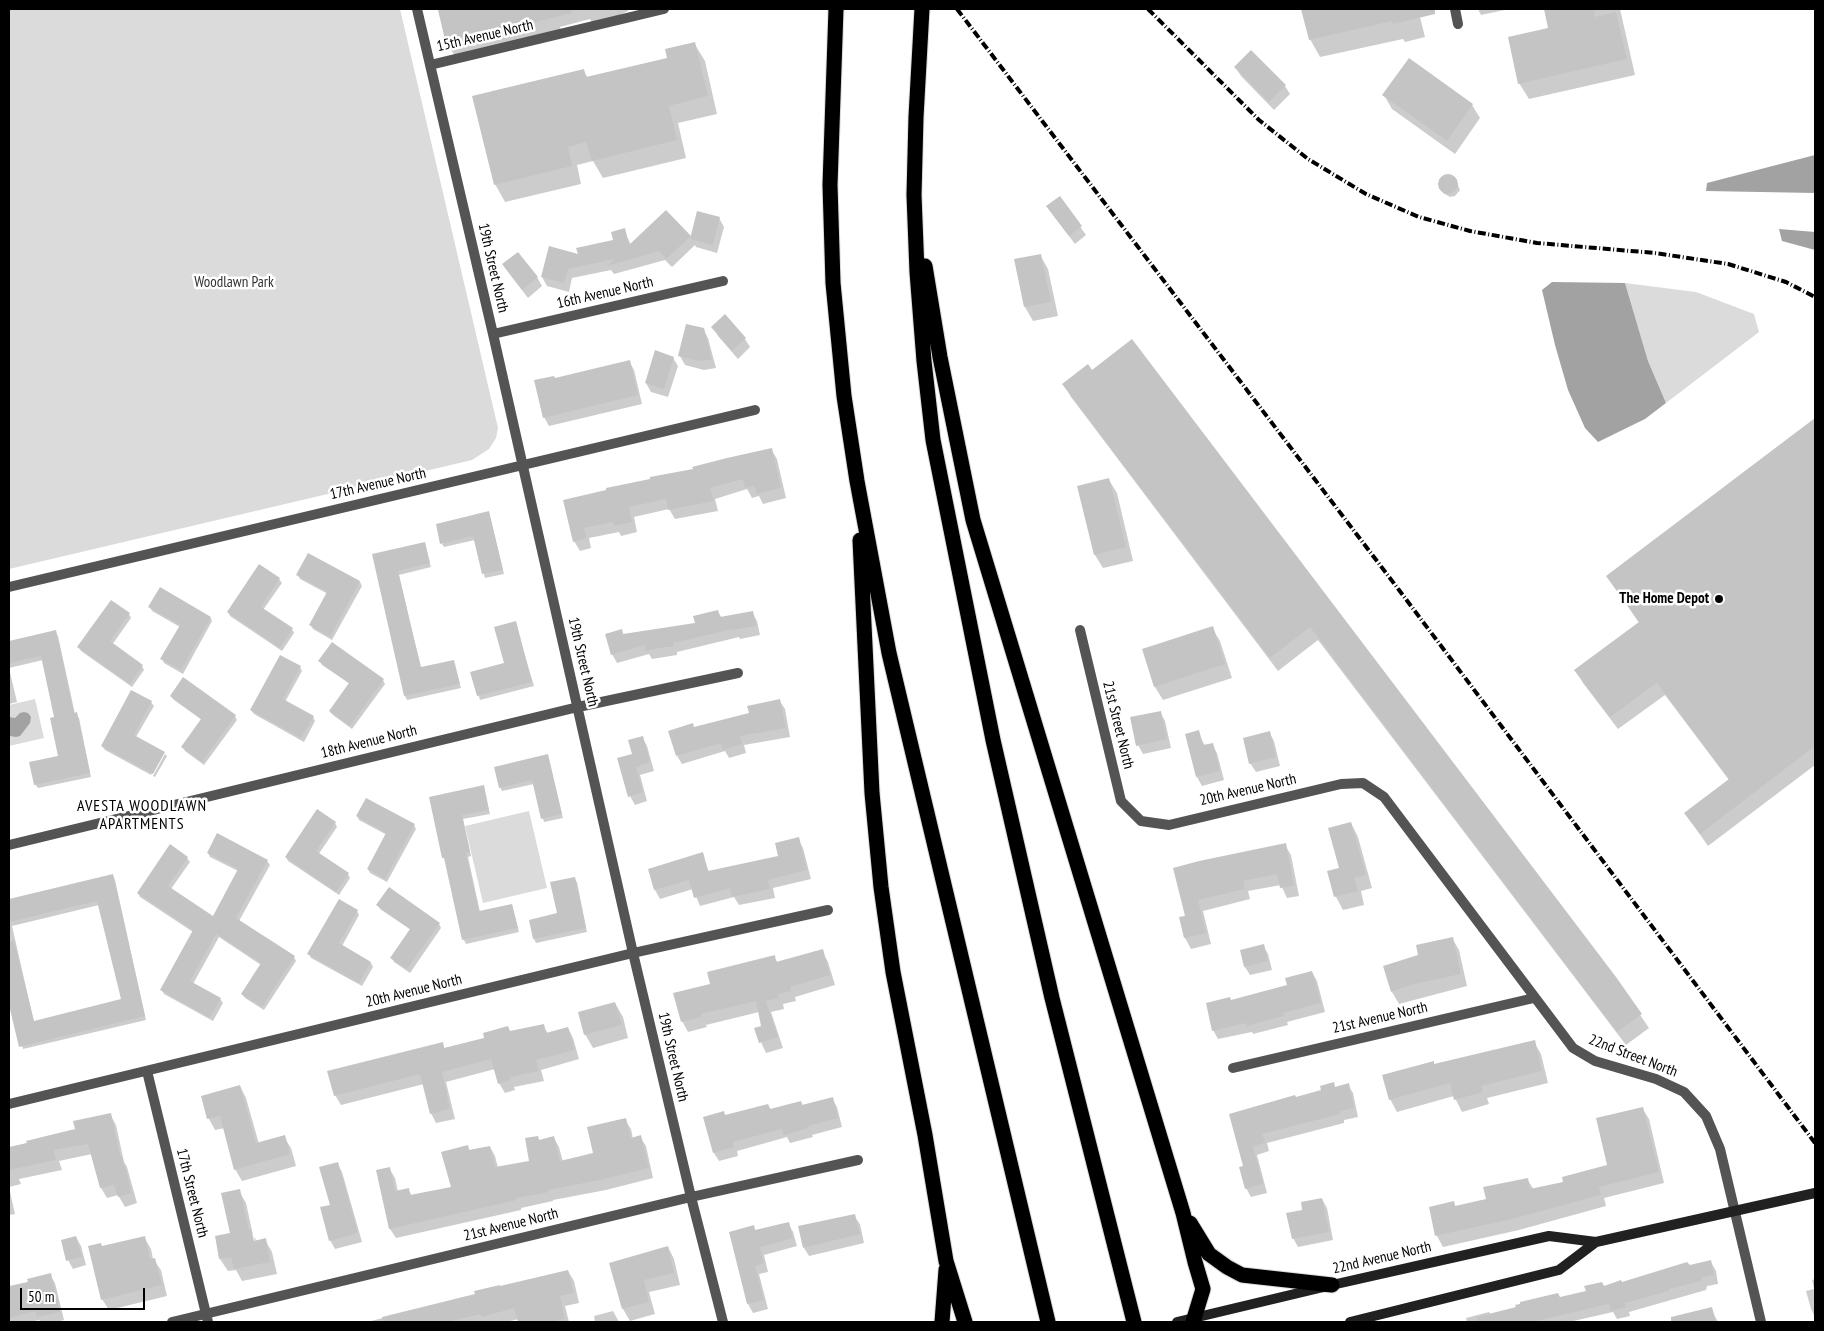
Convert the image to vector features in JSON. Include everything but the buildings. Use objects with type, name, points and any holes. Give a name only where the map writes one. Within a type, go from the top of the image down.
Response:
[{"type":"highway","points":[[836,9],[830,185],[833,283],[843,386],[857,481],[889,653],[1048,1322]]},
{"type":"highway","points":[[922,9],[914,195],[917,272],[933,440],[997,759],[1052,998],[1134,1322]]},
{"type":"highway","points":[[914,195],[940,356],[973,520],[1183,1213],[1203,1289],[1196,1321]]},
{"type":"highway","points":[[857,481],[872,793],[881,887],[892,972],[924,1135],[946,1261],[965,1322]]},
{"type":"highway","points":[[1183,1213],[1209,1254],[1227,1267],[1242,1274],[1332,1285]]},
{"type":"highway","points":[[942,1322],[946,1261]]},
{"type":"main road","name":"22nd Avenue North","points":[[1177,1322],[1196,1321],[1332,1285],[1548,1236],[1596,1242],[1815,1193]]},
{"type":"main road","name":"22nd Avenue North","points":[[1350,1322],[1559,1270],[1596,1242]]},
{"type":"street","name":"19th Street North","points":[[417,9],[493,334],[633,953],[723,1322]]},
{"type":"street","name":"15th Avenue North","points":[[430,65],[664,9]]},
{"type":"street","points":[[1455,9],[1458,24]]},
{"type":"street","name":"16th Avenue North","points":[[493,334],[723,281]]},
{"type":"street","name":"17th Avenue North","points":[[9,587],[755,410]]},
{"type":"street","name":"21st Street North","points":[[1080,630],[1121,801],[1141,821]]},
{"type":"street","name":"18th Avenue North","points":[[9,845],[578,707],[738,672]]},
{"type":"street","name":"20th Avenue North","points":[[1141,821],[1169,825],[1341,784],[1363,784]]},
{"type":"street","name":"22nd Street North","points":[[1363,784],[1384,797],[1573,1048],[1595,1061],[1656,1079],[1684,1092],[1706,1116],[1720,1149],[1761,1322]]},
{"type":"street","name":"20th Avenue North","points":[[9,1104],[633,953],[828,910]]},
{"type":"street","name":"21st Avenue North","points":[[1233,1068],[1534,998]]},
{"type":"street","name":"17th Street North","points":[[147,1071],[207,1318]]},
{"type":"street","name":"21st Avenue North","points":[[172,1322],[207,1318],[691,1197],[858,1160]]},
{"type":"green space","name":"Woodlawn Park","points":[[9,9],[400,9],[498,428],[496,438],[489,449],[472,460],[9,569]]},
{"type":"green space","points":[[1625,283],[1696,292],[1754,314],[1759,332],[1666,403],[1648,361]]},
{"type":"green space","points":[[35,699],[44,738],[9,746],[9,705]]},
{"type":"green space","points":[[529,811],[547,888],[483,903],[465,826]]},
{"type":"shaded area","points":[[1815,155],[1815,193],[1706,191],[1707,183]]},
{"type":"shaded area","points":[[1779,229],[1815,232],[1815,250],[1782,241]]},
{"type":"shaded area","points":[[1552,282],[1625,283],[1648,361],[1666,403],[1645,419],[1598,442],[1585,428],[1568,390],[1555,345],[1542,290]]},
{"type":"shaded area","points":[[24,712],[28,713],[31,717],[30,723],[20,736],[10,736],[9,717],[15,718]]},
{"type":"railway","points":[[957,9],[1399,590],[1815,1143]]},
{"type":"railway","points":[[1148,9],[1259,120],[1308,159],[1366,194],[1419,217],[1470,231],[1537,243],[1655,253],[1728,264],[1786,282],[1815,297]]},
{"type":"place","name":"The Home Depot","points":[[1719,599]]},
{"type":"district","name":"AVESTA WOODLAWN APARTMENTS","points":[[142,815]]}]
